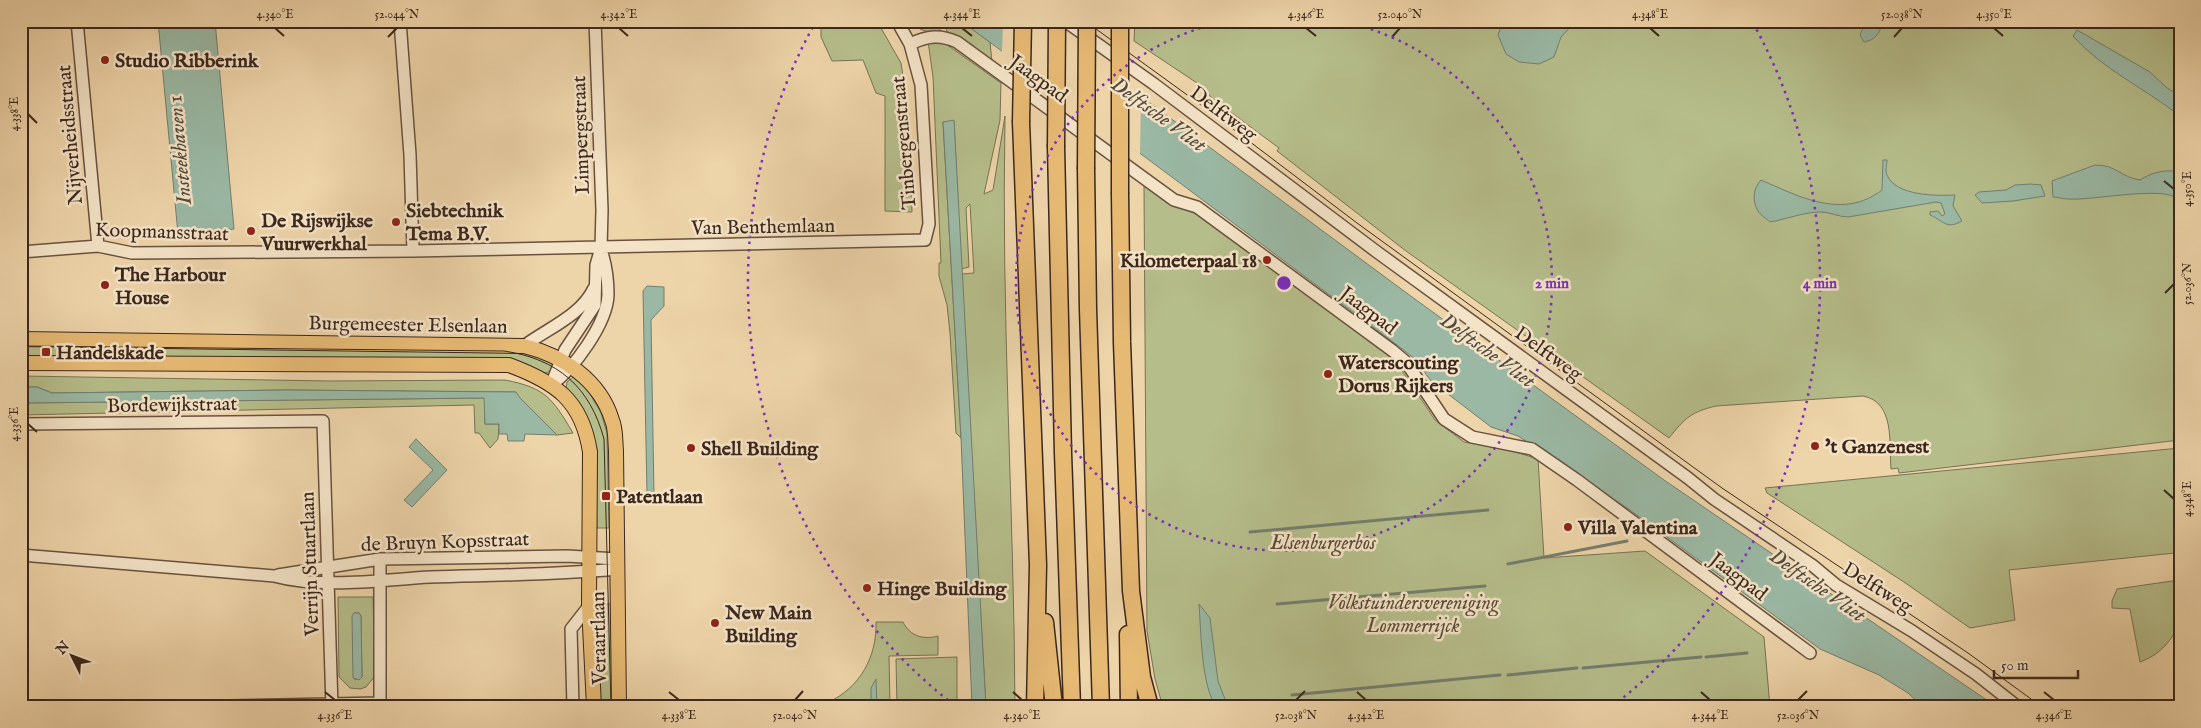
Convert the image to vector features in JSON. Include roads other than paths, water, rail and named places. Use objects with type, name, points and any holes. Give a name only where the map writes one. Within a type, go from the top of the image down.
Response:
[{"type":"highway","points":[[1022,21],[1021,122],[1038,565],[1035,707]]},
{"type":"highway","points":[[1057,21],[1056,147],[1063,453],[1072,707]]},
{"type":"highway","points":[[1087,21],[1086,169],[1088,309],[1101,707]]},
{"type":"highway","points":[[1120,21],[1122,342],[1131,591],[1142,677],[1150,707]]},
{"type":"highway","points":[[1038,565],[1054,707]]},
{"type":"highway","points":[[1129,707],[1127,652],[1131,591]]},
{"type":"main road","name":"Burgemeester Elsenlaan","points":[[21,339],[524,346],[566,363],[596,390],[613,421],[616,451],[617,564]]},
{"type":"main road","name":"Burgemeester Elsenlaan","points":[[21,363],[509,365],[539,376],[570,401],[587,431],[590,452],[589,564]]},
{"type":"main road","name":"Veraartlaan","points":[[589,564],[594,707]]},
{"type":"main road","name":"Veraartlaan","points":[[617,564],[619,707]]},
{"type":"street","name":"Nijverheidsstraat","points":[[77,21],[98,246]]},
{"type":"street","points":[[400,21],[410,155],[413,251]]},
{"type":"street","name":"Limpergstraat","points":[[566,363],[595,305],[596,265],[601,248],[602,210],[595,21]]},
{"type":"street","points":[[897,21],[910,44]]},
{"type":"street","name":"Delftweg","points":[[1065,21],[1154,84],[1377,252],[1681,472],[1714,499],[1812,565],[1836,585],[1904,626],[1976,674],[2018,707]]},
{"type":"street","name":"Jaagpad","points":[[910,44],[931,36],[946,36],[957,42],[1174,200],[1197,207],[1393,351],[1406,362],[1444,419],[1472,437],[1532,450],[1577,480],[1810,653]]},
{"type":"street","name":"Tinbergenstraat","points":[[910,44],[921,85],[929,224],[925,240]]},
{"type":"street","name":"Van Benthemlaan","points":[[601,248],[925,240]]},
{"type":"street","name":"Koopmansstraat","points":[[21,252],[98,246],[132,253],[601,248]]},
{"type":"street","name":"Limpergstraat","points":[[551,385],[604,314],[608,296],[606,264],[601,248]]},
{"type":"street","points":[[524,346],[576,311],[588,300],[595,287]]},
{"type":"street","name":"Bordewijkstraat","points":[[21,424],[324,421]]},
{"type":"street","name":"Verrijn Stuartlaan","points":[[324,421],[332,705]]},
{"type":"street","name":"de Bruyn Kopsstraat","points":[[21,555],[330,582],[555,574],[589,564]]},
{"type":"street","points":[[184,707],[380,705],[380,559]]},
{"type":"street","name":"de Bruyn Kopsstraat","points":[[274,576],[380,559],[617,564]]},
{"type":"street","name":"Veraartlaan","points":[[573,707],[572,629],[589,606]]},
{"type":"water","name":"Insteekhaven 1","points":[[158,21],[215,21],[234,229],[178,234]]},
{"type":"water","name":"Delftsche Vliet","points":[[961,21],[1039,21],[1408,294],[1664,480],[1997,707],[1923,707],[1908,693],[1879,675],[1820,649],[1630,510],[1518,436],[1491,427],[1431,381],[1415,359],[1401,348]]},
{"type":"water","points":[[1503,21],[1576,21],[1561,37],[1554,57],[1539,64],[1519,62],[1506,54],[1498,35]]},
{"type":"water","points":[[1866,21],[1882,21],[1877,35],[1871,40],[1864,42],[1860,35]]},
{"type":"water","points":[[2077,30],[2150,72],[2167,88],[2180,96],[2180,116],[2097,59],[2073,36]]},
{"type":"water","points":[[954,120],[986,707],[972,707],[961,438],[943,122]]},
{"type":"water","points":[[1883,160],[1887,160],[1887,175],[1892,182],[1907,191],[1928,195],[1955,195],[1953,206],[1962,221],[1949,225],[1930,215],[1930,212],[1938,211],[1942,216],[1945,214],[1941,203],[1936,202],[1848,217],[1815,212],[1770,222],[1760,214],[1756,207],[1755,191],[1761,180],[1806,199],[1822,203],[1837,205],[1867,199],[1882,190]]},
{"type":"water","points":[[2095,165],[2114,169],[2140,180],[2159,172],[2180,172],[2180,209],[2176,198],[2156,193],[2078,199],[2053,197],[2052,181]]},
{"type":"water","points":[[2015,185],[2041,185],[2045,196],[1982,203],[1975,195],[1979,192],[2006,190]]},
{"type":"water","points":[[647,286],[664,287],[664,306],[651,320],[654,495],[647,495],[643,291]]},
{"type":"water","points":[[21,387],[37,387],[52,393],[287,390],[516,392],[557,435],[525,434],[524,441],[508,441],[507,434],[499,434],[499,424],[485,424],[484,398],[21,403]]},
{"type":"water","points":[[416,439],[447,470],[412,507],[404,500],[433,470],[409,447]]},
{"type":"water","points":[[1199,604],[1210,618],[1218,681],[1228,707],[1217,707],[1208,687],[1203,658]]},
{"type":"water","points":[[354,613],[359,613],[361,616],[362,677],[359,680],[353,678],[352,616]]},
{"type":"water","points":[[876,679],[877,707],[871,707],[871,688]]},
{"type":"waterway","points":[[1250,532],[1488,510]]},
{"type":"waterway","points":[[1508,564],[1627,541]]},
{"type":"waterway","points":[[1277,604],[1485,586]]},
{"type":"waterway","points":[[1706,657],[1747,653]]},
{"type":"waterway","points":[[1583,668],[1701,657]]},
{"type":"waterway","points":[[1508,675],[1577,668]]},
{"type":"waterway","points":[[1292,695],[1500,675]]},
{"type":"tram line","points":[[1085,21],[1208,110],[1357,223],[1722,488],[1968,653],[2042,707]]},
{"type":"tram line","points":[[21,346],[504,351],[523,355],[556,369],[569,378],[590,404],[604,439],[611,707]]},
{"type":"place","name":"Studio Ribberink","points":[[105,60]]},
{"type":"place","name":"Siebtechnik Tema B.V.","points":[[396,222]]},
{"type":"place","name":"De Rijswijkse Vuurwerkhal","points":[[251,231]]},
{"type":"place","name":"Kilometerpaal 18","points":[[1267,260]]},
{"type":"place","name":"The Harbour House","points":[[105,285]]},
{"type":"place","name":"Handelskade","points":[[46,352]]},
{"type":"place","name":"Waterscouting Dorus Rijkers","points":[[1328,374]]},
{"type":"place","name":"'t Ganzenest","points":[[1815,446]]},
{"type":"place","name":"Shell Building","points":[[691,448]]},
{"type":"place","name":"Patentlaan","points":[[606,496]]},
{"type":"place","name":"Villa Valentina","points":[[1568,527]]},
{"type":"place","name":"Hinge Building","points":[[867,588]]},
{"type":"place","name":"New Main Building","points":[[715,623]]},
{"type":"park label","name":"Elsenburgerbos","points":[[1323,542]]},
{"type":"park label","name":"Volkstuindersvereniging Lommerrijck","points":[[1413,614]]}]
